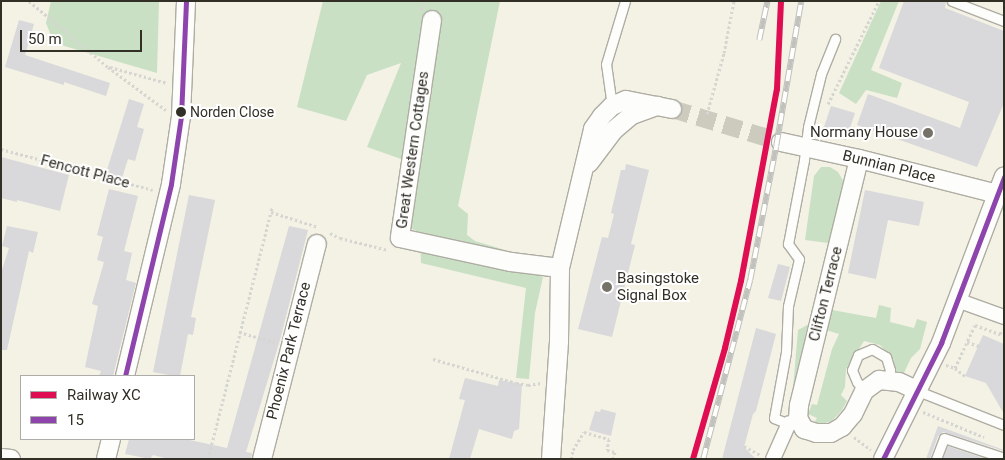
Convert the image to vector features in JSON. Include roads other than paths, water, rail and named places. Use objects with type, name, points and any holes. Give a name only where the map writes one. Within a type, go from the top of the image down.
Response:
[{"type":"street","points":[[126,375],[169,195],[181,116],[186,1]]},
{"type":"street","name":"Great Western Cottages","points":[[432,20],[400,238],[560,274]]},
{"type":"street","points":[[551,459],[557,381],[560,274],[563,249],[594,129],[602,116],[612,106],[626,100],[665,107],[632,115],[614,130],[598,148],[584,170]]},
{"type":"street","name":"Bunnian Place","points":[[781,142],[859,159],[998,200]]},
{"type":"street","name":"Clifton Terrace","points":[[796,426],[799,405],[859,159]]},
{"type":"street","points":[[883,458],[941,343],[998,200],[1004,176]]},
{"type":"street","name":"Phoenix Park Terrace","points":[[262,459],[317,244]]},
{"type":"street","points":[[957,300],[1004,317]]},
{"type":"street","points":[[773,459],[796,426],[816,433],[831,433],[842,427],[853,414],[864,391],[880,380],[888,380],[918,391]]},
{"type":"street","points":[[106,459],[111,440]]},
{"type":"street","points":[[1,458],[11,459]]},
{"type":"lane","points":[[612,106],[606,64],[625,1]]},
{"type":"lane","points":[[952,1],[1004,22]]},
{"type":"lane","points":[[796,426],[774,418],[786,352],[788,306],[799,258],[788,244],[804,160],[804,148],[821,74],[835,39]]},
{"type":"lane","points":[[864,391],[857,382],[852,370],[858,355],[872,349],[886,357],[890,370],[888,380]]},
{"type":"lane","points":[[918,391],[1004,426]]},
{"type":"lane","points":[[936,459],[944,438],[1004,458]]},
{"type":"tunnel","points":[[672,109],[781,142]]},
{"type":"railway","points":[[759,40],[767,1]]},
{"type":"railway","points":[[703,459],[750,280],[801,1]]},
{"type":"rail line","name":"XC","points":[[693,459],[725,348],[741,281],[777,89],[781,1]]},
{"type":"place","name":"Norden Close","points":[[181,112]]},
{"type":"place","name":"Normany House","points":[[928,133]]},
{"type":"place","name":"Basingstoke Signal Box","points":[[607,287]]}]
